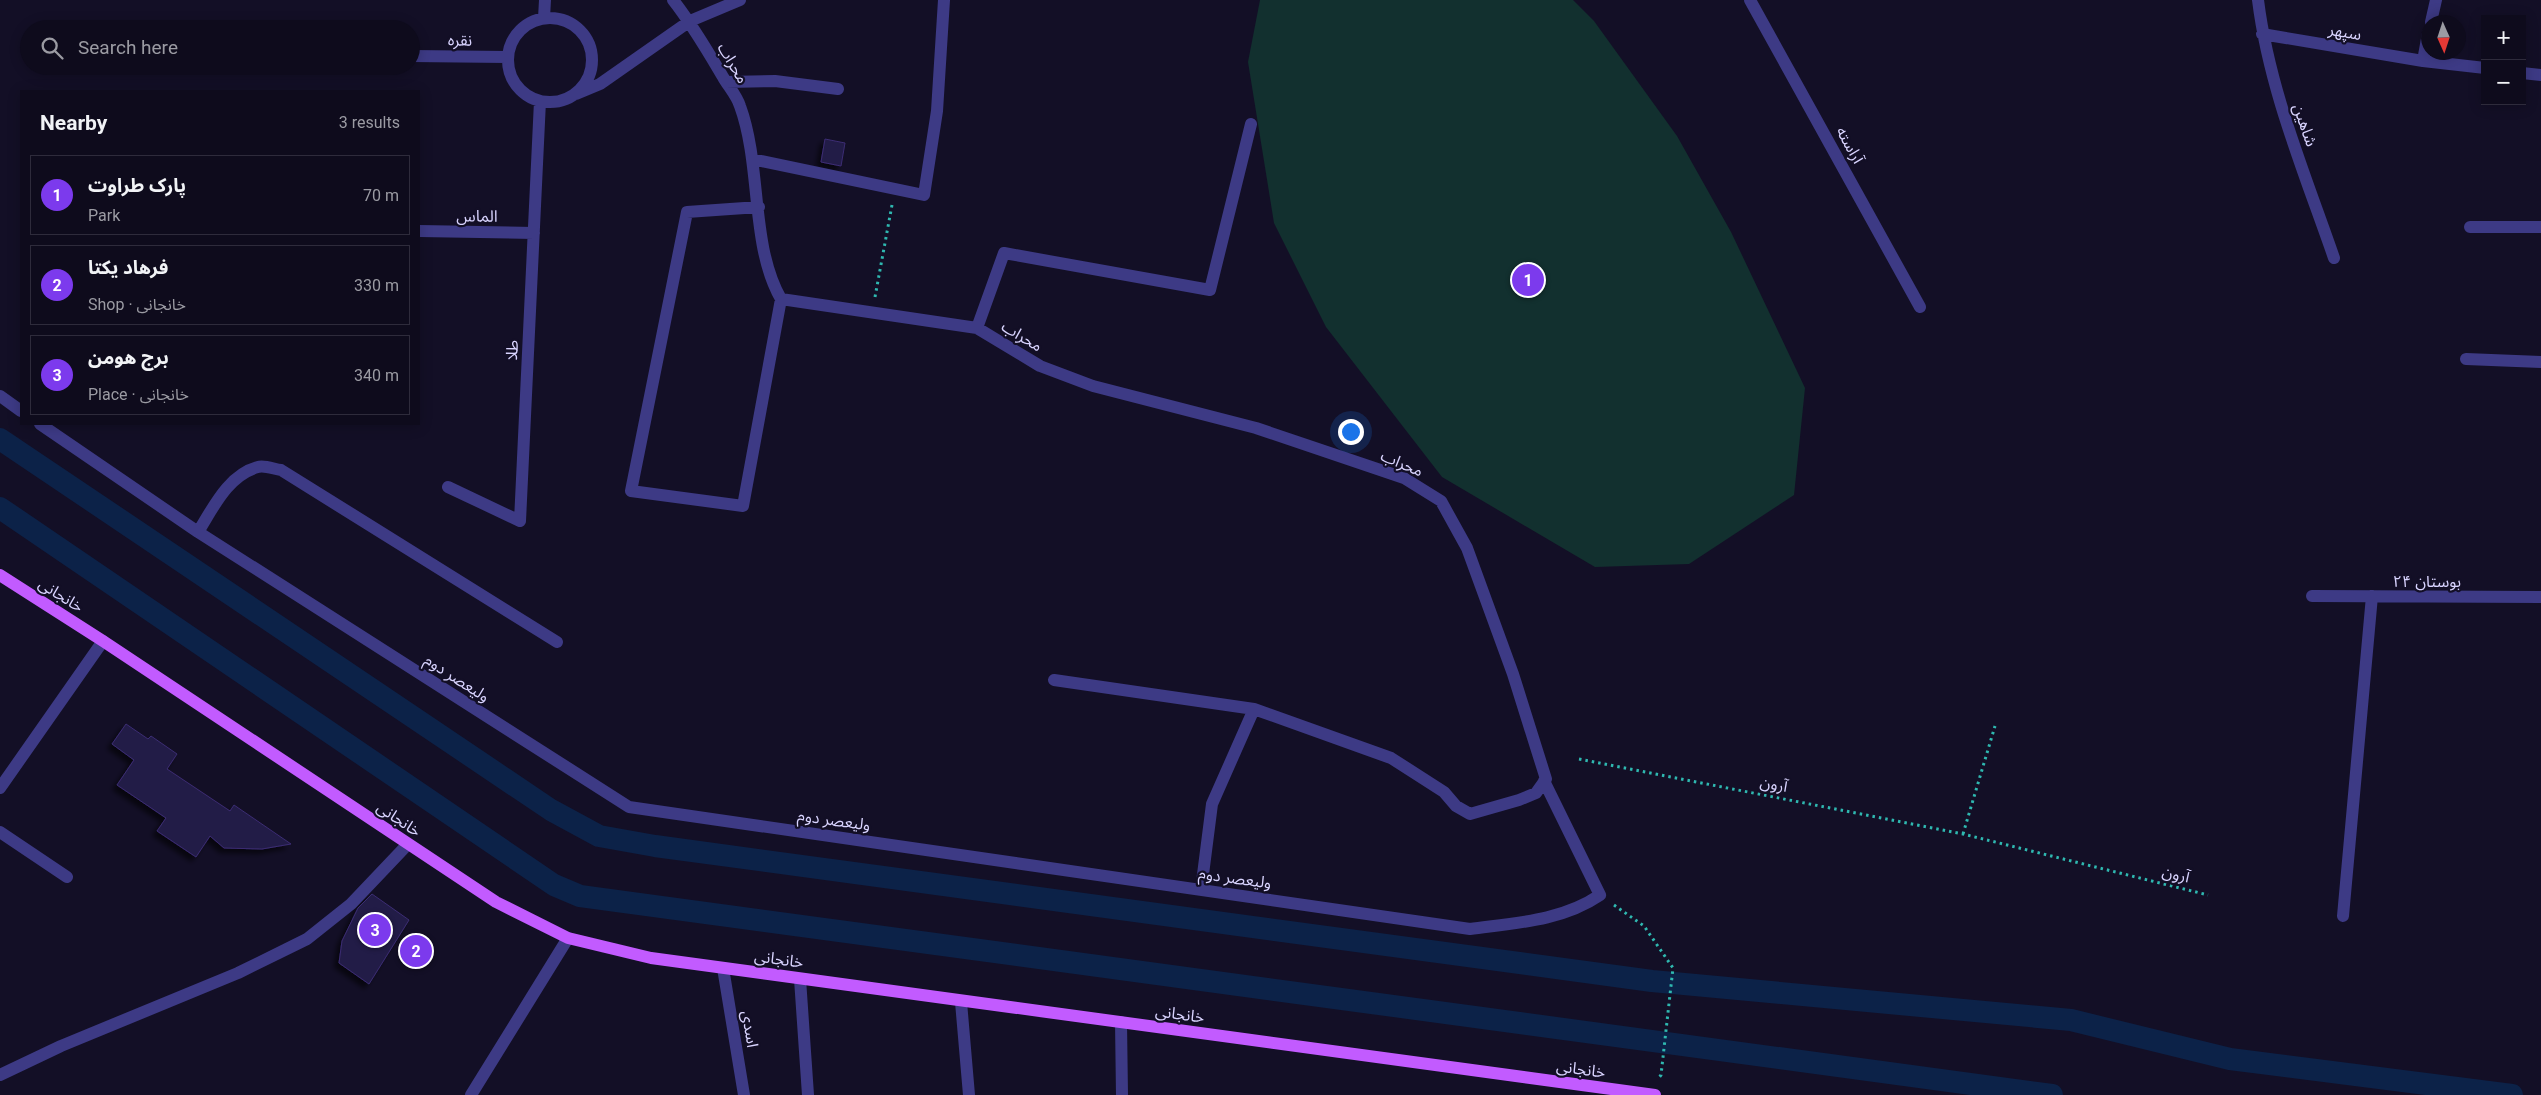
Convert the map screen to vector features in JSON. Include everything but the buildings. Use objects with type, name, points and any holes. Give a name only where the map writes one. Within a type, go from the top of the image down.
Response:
[{"type":"main road","name":"خانجانی","points":[[0,576],[103,641],[496,902],[568,938],[651,958],[1650,1095]]},
{"type":"street","points":[[544,18],[545,0]]},
{"type":"street","name":"محراب","points":[[673,0],[690,21],[740,106],[752,159],[770,280],[781,299],[977,328],[1040,366],[1093,386],[1256,428],[1404,478],[1441,500],[1470,557],[1513,674],[1546,779],[1544,781]]},
{"type":"street","points":[[569,97],[580,88],[588,76],[592,62],[590,47],[581,32],[567,21],[544,18],[530,22],[519,31],[511,43],[507,57],[512,80],[529,96],[540,101],[555,101],[569,97],[600,84],[690,21],[740,0]]},
{"type":"street","points":[[752,159],[924,196],[937,111],[944,0]]},
{"type":"street","name":"آراسته","points":[[1750,0],[1920,307]]},
{"type":"street","name":"شاهین","points":[[2258,0],[2262,34],[2279,100],[2334,258]]},
{"type":"street","points":[[2433,15],[2436,0]]},
{"type":"street","name":"سپهر","points":[[2262,34],[2422,62],[2481,68]]},
{"type":"street","name":"نقره","points":[[420,56],[507,57]]},
{"type":"street","points":[[2526,73],[2541,75]]},
{"type":"street","points":[[726,82],[775,81],[838,89]]},
{"type":"street","name":"طلا","points":[[448,487],[520,521],[540,101]]},
{"type":"street","points":[[977,328],[1004,253],[1210,290],[1251,124]]},
{"type":"street","points":[[759,207],[687,212],[631,491],[743,506],[781,299]]},
{"type":"street","points":[[2470,227],[2541,227]]},
{"type":"street","name":"الماس","points":[[420,231],[534,233]]},
{"type":"street","points":[[2466,359],[2541,362]]},
{"type":"street","points":[[0,396],[20,410]]},
{"type":"street","name":"ولیعصر دوم","points":[[41,425],[198,532],[629,807],[1470,929],[1544,919],[1583,906],[1600,895]]},
{"type":"street","points":[[198,532],[226,487],[244,473],[259,466],[281,470],[557,642]]},
{"type":"street","name":"بوستان ۲۴","points":[[2312,596],[2541,598]]},
{"type":"street","points":[[2343,916],[2372,596]]},
{"type":"street","points":[[0,788],[103,641]]},
{"type":"street","points":[[1054,680],[1254,709],[1391,758],[1444,792],[1456,806],[1470,814],[1519,800],[1536,793],[1544,781]]},
{"type":"street","points":[[1201,890],[1212,804],[1254,709]]},
{"type":"street","points":[[1544,781],[1600,895]]},
{"type":"street","points":[[0,832],[67,877]]},
{"type":"street","points":[[0,1075],[61,1046],[238,972],[307,939],[351,904],[408,844]]},
{"type":"street","points":[[471,1095],[568,938]]},
{"type":"street","name":"اسدی","points":[[723,968],[744,1095]]},
{"type":"street","points":[[800,979],[808,1095]]},
{"type":"street","points":[[961,1002],[969,1095]]},
{"type":"street","points":[[1121,1022],[1122,1095]]},
{"type":"path","points":[[872,313],[895,190]]},
{"type":"path","points":[[1963,834],[1995,726]]},
{"type":"path","name":"آرون","points":[[1579,759],[1963,834],[2208,895]]},
{"type":"path","points":[[1600,895],[1644,926],[1673,968],[1661,1075]]},
{"type":"green space","points":[[1260,0],[1573,0],[1594,21],[1677,136],[1731,232],[1805,388],[1794,495],[1689,564],[1595,567],[1442,477],[1326,327],[1274,223],[1248,62]]},
{"type":"waterway","points":[[0,439],[551,810],[599,836],[655,846],[1652,981],[2071,1020],[2230,1059],[2512,1095]]},
{"type":"waterway","points":[[0,508],[554,885],[580,896],[2052,1095]]},
{"type":"place","name":"پارک طراوت","points":[[1528,280]]},
{"type":"place","name":"برج هومن","points":[[375,930]]},
{"type":"place","name":"فرهاد یکتا","points":[[416,951]]}]
